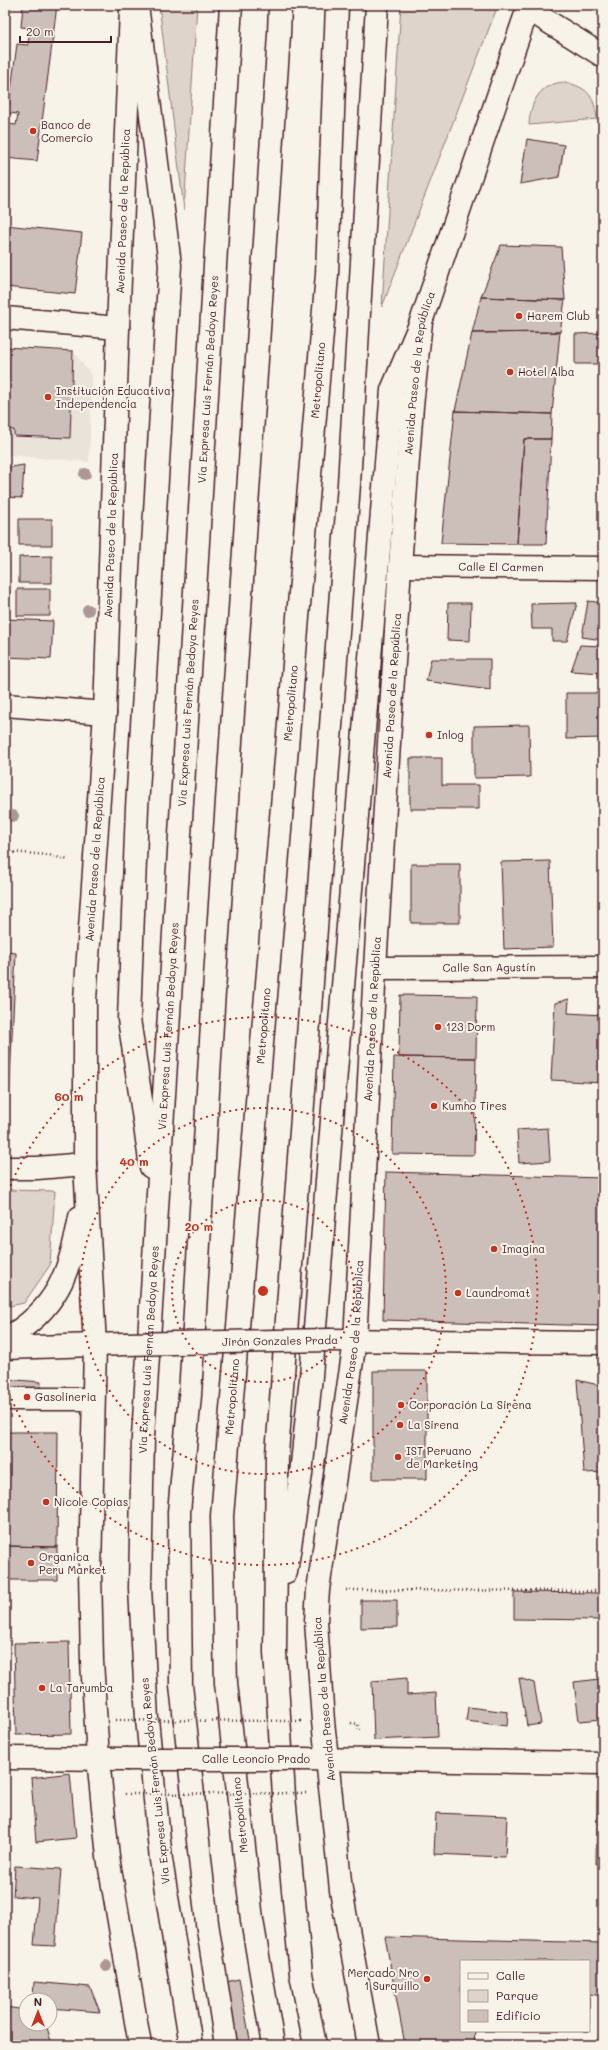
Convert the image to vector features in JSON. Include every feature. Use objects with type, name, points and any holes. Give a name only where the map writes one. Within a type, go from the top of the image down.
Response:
[{"type":"main road","name":"Avenida Paseo de la República","points":[[132,5],[118,328],[105,712],[85,1000],[85,1164],[95,1345],[91,1594],[92,1661],[98,1758],[108,1857],[140,2045]]},
{"type":"main road","points":[[137,5],[170,265],[137,808],[128,1019],[157,1210]]},
{"type":"main road","name":"Vía Expresa Luis Fernán Bedoya Reyes","points":[[191,2045],[161,1860],[147,1719],[140,1588],[143,1437],[231,5]]},
{"type":"main road","points":[[226,2045],[207,1923],[181,1685],[179,1512],[190,1395],[213,999],[280,5]]},
{"type":"main road","name":"Metropolitano","points":[[273,2045],[252,1920],[226,1682],[222,1516],[327,274],[337,5]]},
{"type":"main road","points":[[315,2045],[301,1974],[284,1796],[275,1652],[277,1454],[349,484],[377,5]]},
{"type":"main road","name":"Avenida Paseo de la República","points":[[369,2045],[341,1890],[323,1721],[316,1621],[318,1590],[355,1340],[375,968],[400,566],[412,406],[421,322],[528,7]]},
{"type":"main road","points":[[528,7],[603,56]]},
{"type":"main road","points":[[5,318],[118,328]]},
{"type":"main road","points":[[275,1652],[301,1474],[312,1376],[392,390],[421,322]]},
{"type":"main road","name":"Calle El Carmen","points":[[400,566],[603,568]]},
{"type":"main road","points":[[5,705],[105,712]]},
{"type":"main road","name":"Calle San Agustín","points":[[375,968],[603,967]]},
{"type":"main road","points":[[5,1168],[37,1168],[85,1164]]},
{"type":"main road","points":[[5,1338],[40,1312],[60,1285],[75,1242],[86,1186]]},
{"type":"main road","name":"Jirón Gonzales Prada","points":[[5,1348],[331,1340],[603,1343]]},
{"type":"main road","points":[[5,1399],[93,1399]]},
{"type":"main road","name":"Calle Leoncio Prado","points":[[5,1758],[328,1759],[603,1763]]},
{"type":"path","points":[[10,852],[49,855],[94,867]]},
{"type":"path","points":[[318,1590],[603,1590]]},
{"type":"path","points":[[116,1720],[302,1721]]},
{"type":"path","points":[[125,1794],[306,1793]]},
{"type":"shaded area","name":"Institución Educativa Independencia","points":[[5,347],[73,351],[92,376],[89,462],[5,455]]},
{"type":"green space","points":[[159,5],[197,5],[184,210]]},
{"type":"green space","points":[[401,5],[498,5],[382,307]]},
{"type":"green space","points":[[565,82],[579,87],[592,98],[597,119],[529,125],[534,102],[538,95],[549,86],[556,83]]},
{"type":"green space","points":[[5,1190],[55,1191],[50,1265],[24,1303],[5,1307]]},
{"type":"building","points":[[23,5],[57,5],[37,161],[5,158],[7,124],[16,125],[18,114],[8,113],[17,44],[28,45],[30,28],[21,27]]},
{"type":"building","points":[[527,139],[564,145],[559,177],[520,184]]},
{"type":"building","points":[[5,225],[82,233],[75,294],[5,287]]},
{"type":"building","points":[[501,245],[561,247],[565,300],[481,297]]},
{"type":"building","name":"Harem Club","points":[[481,297],[565,300],[560,332],[472,333]]},
{"type":"building","name":"Hotel Alba","points":[[560,332],[552,414],[455,411],[472,333]]},
{"type":"building","points":[[603,333],[603,364],[575,364],[575,334]]},
{"type":"building","name":"Institución Educativa Independencia","points":[[5,347],[73,351],[70,438],[14,436],[14,430],[5,429]]},
{"type":"building","points":[[455,411],[552,414],[551,439],[524,439],[517,544],[441,543]]},
{"type":"building","points":[[524,439],[551,439],[546,544],[517,544]]},
{"type":"building","points":[[24,465],[22,498],[5,497],[5,468]]},
{"type":"building","points":[[19,519],[52,519],[52,545],[19,545]]},
{"type":"building","points":[[52,556],[52,583],[19,583],[19,557]]},
{"type":"building","points":[[17,589],[50,589],[50,616],[17,616]]},
{"type":"building","points":[[588,601],[603,603],[603,640],[582,637]]},
{"type":"building","points":[[448,603],[471,603],[470,641],[447,640]]},
{"type":"building","points":[[577,603],[567,641],[552,641],[552,629],[532,629],[531,604]]},
{"type":"building","points":[[5,619],[53,621],[51,659],[5,657]]},
{"type":"building","points":[[580,645],[603,646],[603,673],[571,671]]},
{"type":"building","points":[[431,659],[490,659],[490,690],[426,681]]},
{"type":"building","points":[[566,693],[603,693],[603,738],[566,739]]},
{"type":"building","points":[[529,725],[530,777],[474,778],[474,726]]},
{"type":"building","points":[[410,758],[442,758],[442,785],[479,785],[479,809],[410,809]]},
{"type":"building","points":[[550,861],[553,947],[504,949],[501,862]]},
{"type":"building","points":[[411,864],[460,864],[460,923],[411,923]]},
{"type":"building","points":[[5,952],[16,953],[8,1121],[5,1121]]},
{"type":"building","name":"123 Dorm","points":[[400,995],[477,996],[476,1058],[399,1057]]},
{"type":"building","points":[[569,999],[568,1013],[603,1015],[603,1083],[551,1080],[555,1003]]},
{"type":"building","name":"Kumho Tires","points":[[394,1057],[476,1058],[474,1155],[392,1154]]},
{"type":"building","points":[[548,1128],[550,1161],[519,1163],[517,1130]]},
{"type":"building","name":"Imagina","points":[[386,1172],[603,1178],[603,1326],[383,1320]]},
{"type":"building","name":"La Sirena","points":[[373,1371],[427,1371],[427,1479],[373,1479]]},
{"type":"building","points":[[5,1379],[41,1382],[40,1394],[5,1391]]},
{"type":"building","points":[[577,1380],[603,1386],[603,1472],[584,1473]]},
{"type":"building","points":[[5,1432],[58,1432],[57,1547],[5,1546]]},
{"type":"building","name":"Organica Peru Market","points":[[5,1546],[57,1547],[57,1580],[5,1580]]},
{"type":"building","points":[[514,1592],[603,1593],[603,1620],[514,1619]]},
{"type":"building","points":[[361,1600],[397,1600],[397,1627],[361,1628]]},
{"type":"building","name":"La Tarumba","points":[[69,1642],[71,1734],[16,1735],[14,1643]]},
{"type":"building","points":[[407,1678],[407,1695],[436,1693],[438,1737],[374,1740],[372,1681]]},
{"type":"building","points":[[519,1678],[534,1683],[541,1724],[527,1726]]},
{"type":"building","points":[[600,1679],[603,1719],[579,1721],[574,1682]]},
{"type":"building","points":[[468,1707],[508,1712],[507,1726],[466,1721]]},
{"type":"building","points":[[70,1773],[76,1838],[36,1842],[31,1778]]},
{"type":"building","points":[[597,1792],[603,1792],[603,1864],[596,1864]]},
{"type":"building","points":[[436,1813],[507,1816],[505,1857],[434,1854]]},
{"type":"building","points":[[15,1866],[61,1869],[55,1946],[34,1945],[38,1898],[13,1896]]},
{"type":"building","name":"Mercado Nro 1 Surquillo","points":[[385,1937],[603,1943],[603,2045],[405,2045]]},
{"type":"building","points":[[239,1979],[251,2045],[238,2045],[226,1982]]},
{"type":"building","points":[[34,1982],[90,1987],[100,2012],[58,2009],[58,1992],[33,1992]]},
{"type":"building","points":[[590,1994],[603,1996],[603,2045],[474,2045],[475,2032],[590,2032]]},
{"type":"building","points":[[5,2007],[18,2009],[18,2032],[48,2032],[52,2045],[5,2045]]},
{"type":"place","name":"Banco de Comercio","points":[[33,131]]},
{"type":"place","name":"Harem Club","points":[[519,316]]},
{"type":"place","name":"Hotel Alba","points":[[510,372]]},
{"type":"place","name":"Institución Educativa Independencia","points":[[48,397]]},
{"type":"place","name":"Inlog","points":[[429,735]]},
{"type":"place","name":"123 Dorm","points":[[438,1027]]},
{"type":"place","name":"Kumho Tires","points":[[434,1106]]},
{"type":"place","name":"Imagina","points":[[494,1249]]},
{"type":"place","name":"Laundromat","points":[[458,1293]]},
{"type":"place","name":"Gasolineria","points":[[27,1397]]},
{"type":"place","name":"Corporación La Sirena","points":[[401,1405]]},
{"type":"place","name":"La Sirena","points":[[400,1425]]},
{"type":"place","name":"IST Peruano de Marketing","points":[[398,1457]]},
{"type":"place","name":"Nicole Copias","points":[[46,1502]]},
{"type":"place","name":"Organica Peru Market","points":[[31,1563]]},
{"type":"place","name":"La Tarumba","points":[[42,1688]]},
{"type":"place","name":"Mercado Nro 1 Surquillo","points":[[427,1979]]}]
